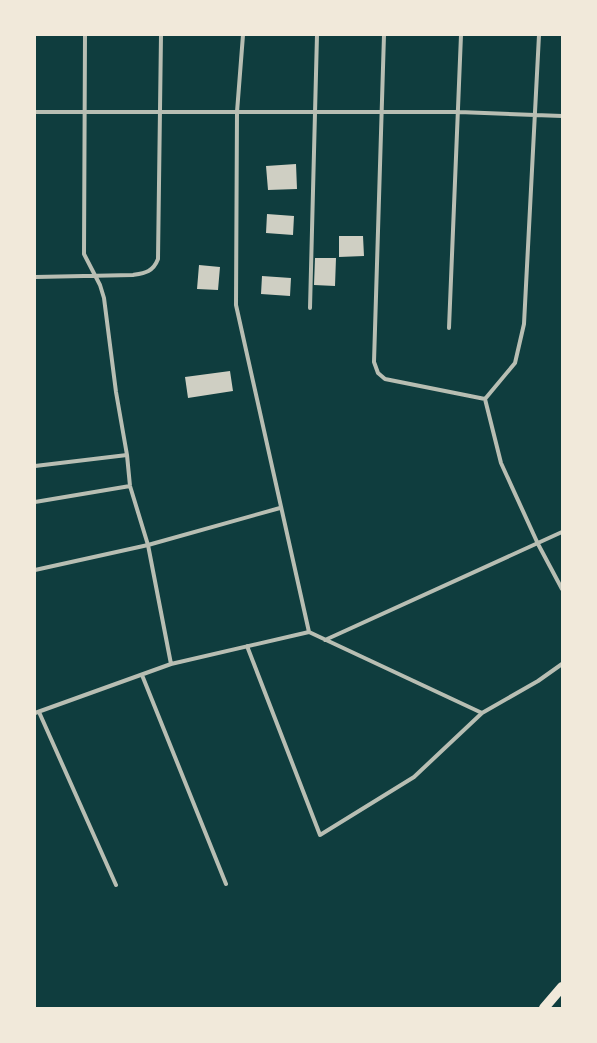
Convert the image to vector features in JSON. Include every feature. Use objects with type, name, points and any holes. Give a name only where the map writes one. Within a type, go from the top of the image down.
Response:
[{"type":"main road","points":[[544,1008],[562,987]]},
{"type":"street","points":[[85,35],[84,254],[100,285],[104,298],[116,392],[127,455],[130,486],[148,545],[171,664]]},
{"type":"street","points":[[35,277],[133,275],[146,273],[155,267],[158,259],[161,35]]},
{"type":"street","points":[[243,35],[238,112],[236,305],[280,508],[309,632]]},
{"type":"street","points":[[310,308],[317,35]]},
{"type":"street","points":[[384,35],[374,362],[378,373],[385,379],[485,399]]},
{"type":"street","points":[[449,328],[461,35]]},
{"type":"street","points":[[485,399],[515,363],[524,324],[536,116],[538,35]]},
{"type":"street","points":[[35,112],[459,112],[562,116]]},
{"type":"street","points":[[485,399],[501,463],[538,544],[562,588]]},
{"type":"street","points":[[35,466],[127,455]]},
{"type":"street","points":[[35,502],[130,486]]},
{"type":"street","points":[[35,570],[148,545],[280,508]]},
{"type":"street","points":[[325,640],[562,532]]},
{"type":"street","points":[[116,885],[37,713],[171,664],[309,632],[482,713]]},
{"type":"street","points":[[247,646],[320,835],[414,777],[482,713],[538,681],[562,664]]},
{"type":"street","points":[[142,675],[226,884]]},
{"type":"building","points":[[296,164],[297,189],[268,190],[266,166]]},
{"type":"building","points":[[267,214],[294,216],[293,235],[266,233]]},
{"type":"building","points":[[339,236],[363,236],[364,256],[339,257]]},
{"type":"building","points":[[315,258],[336,258],[335,286],[314,285]]},
{"type":"building","points":[[199,265],[220,267],[218,290],[197,289]]},
{"type":"building","points":[[262,276],[291,278],[290,296],[261,294]]},
{"type":"building","points":[[230,371],[233,391],[188,398],[185,377]]}]
